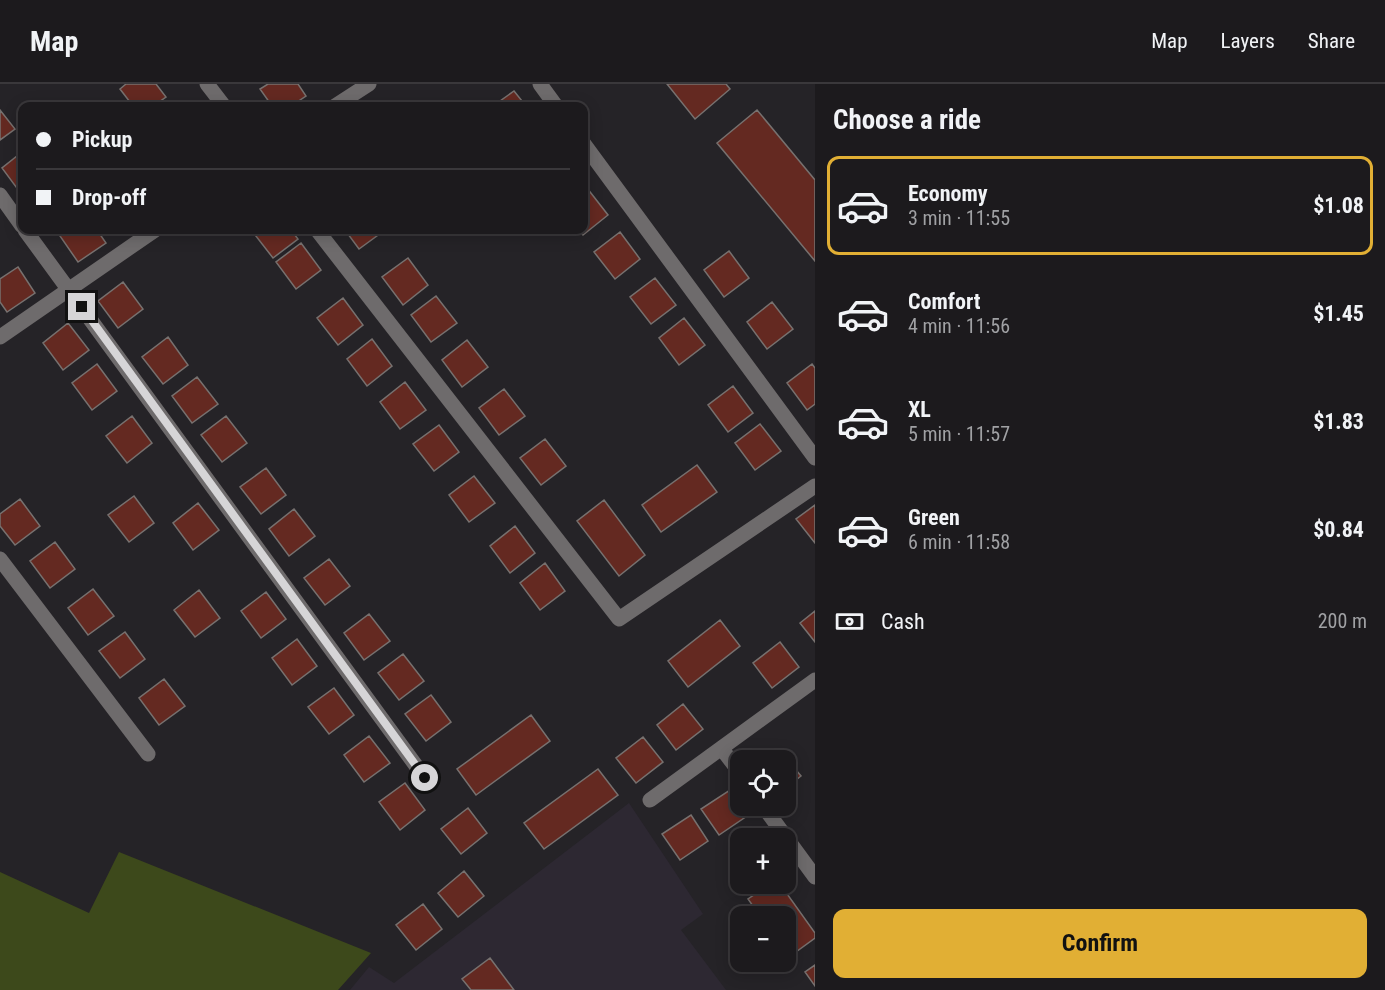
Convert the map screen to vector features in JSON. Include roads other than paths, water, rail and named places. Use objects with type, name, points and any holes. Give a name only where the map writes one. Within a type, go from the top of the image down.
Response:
[{"type":"street","points":[[207,84],[221,102]]},
{"type":"street","points":[[341,102],[369,84]]},
{"type":"street","points":[[540,84],[553,102]]},
{"type":"street","points":[[588,149],[815,458]]},
{"type":"street","points":[[0,195],[18,220]]},
{"type":"street","points":[[28,234],[425,778]]},
{"type":"street","points":[[0,337],[149,234]]},
{"type":"street","points":[[320,234],[619,619],[815,486]]},
{"type":"street","points":[[0,559],[148,754]]},
{"type":"street","points":[[650,800],[815,680]]},
{"type":"street","points":[[722,748],[730,759]]},
{"type":"street","points":[[771,816],[815,877]]}]
